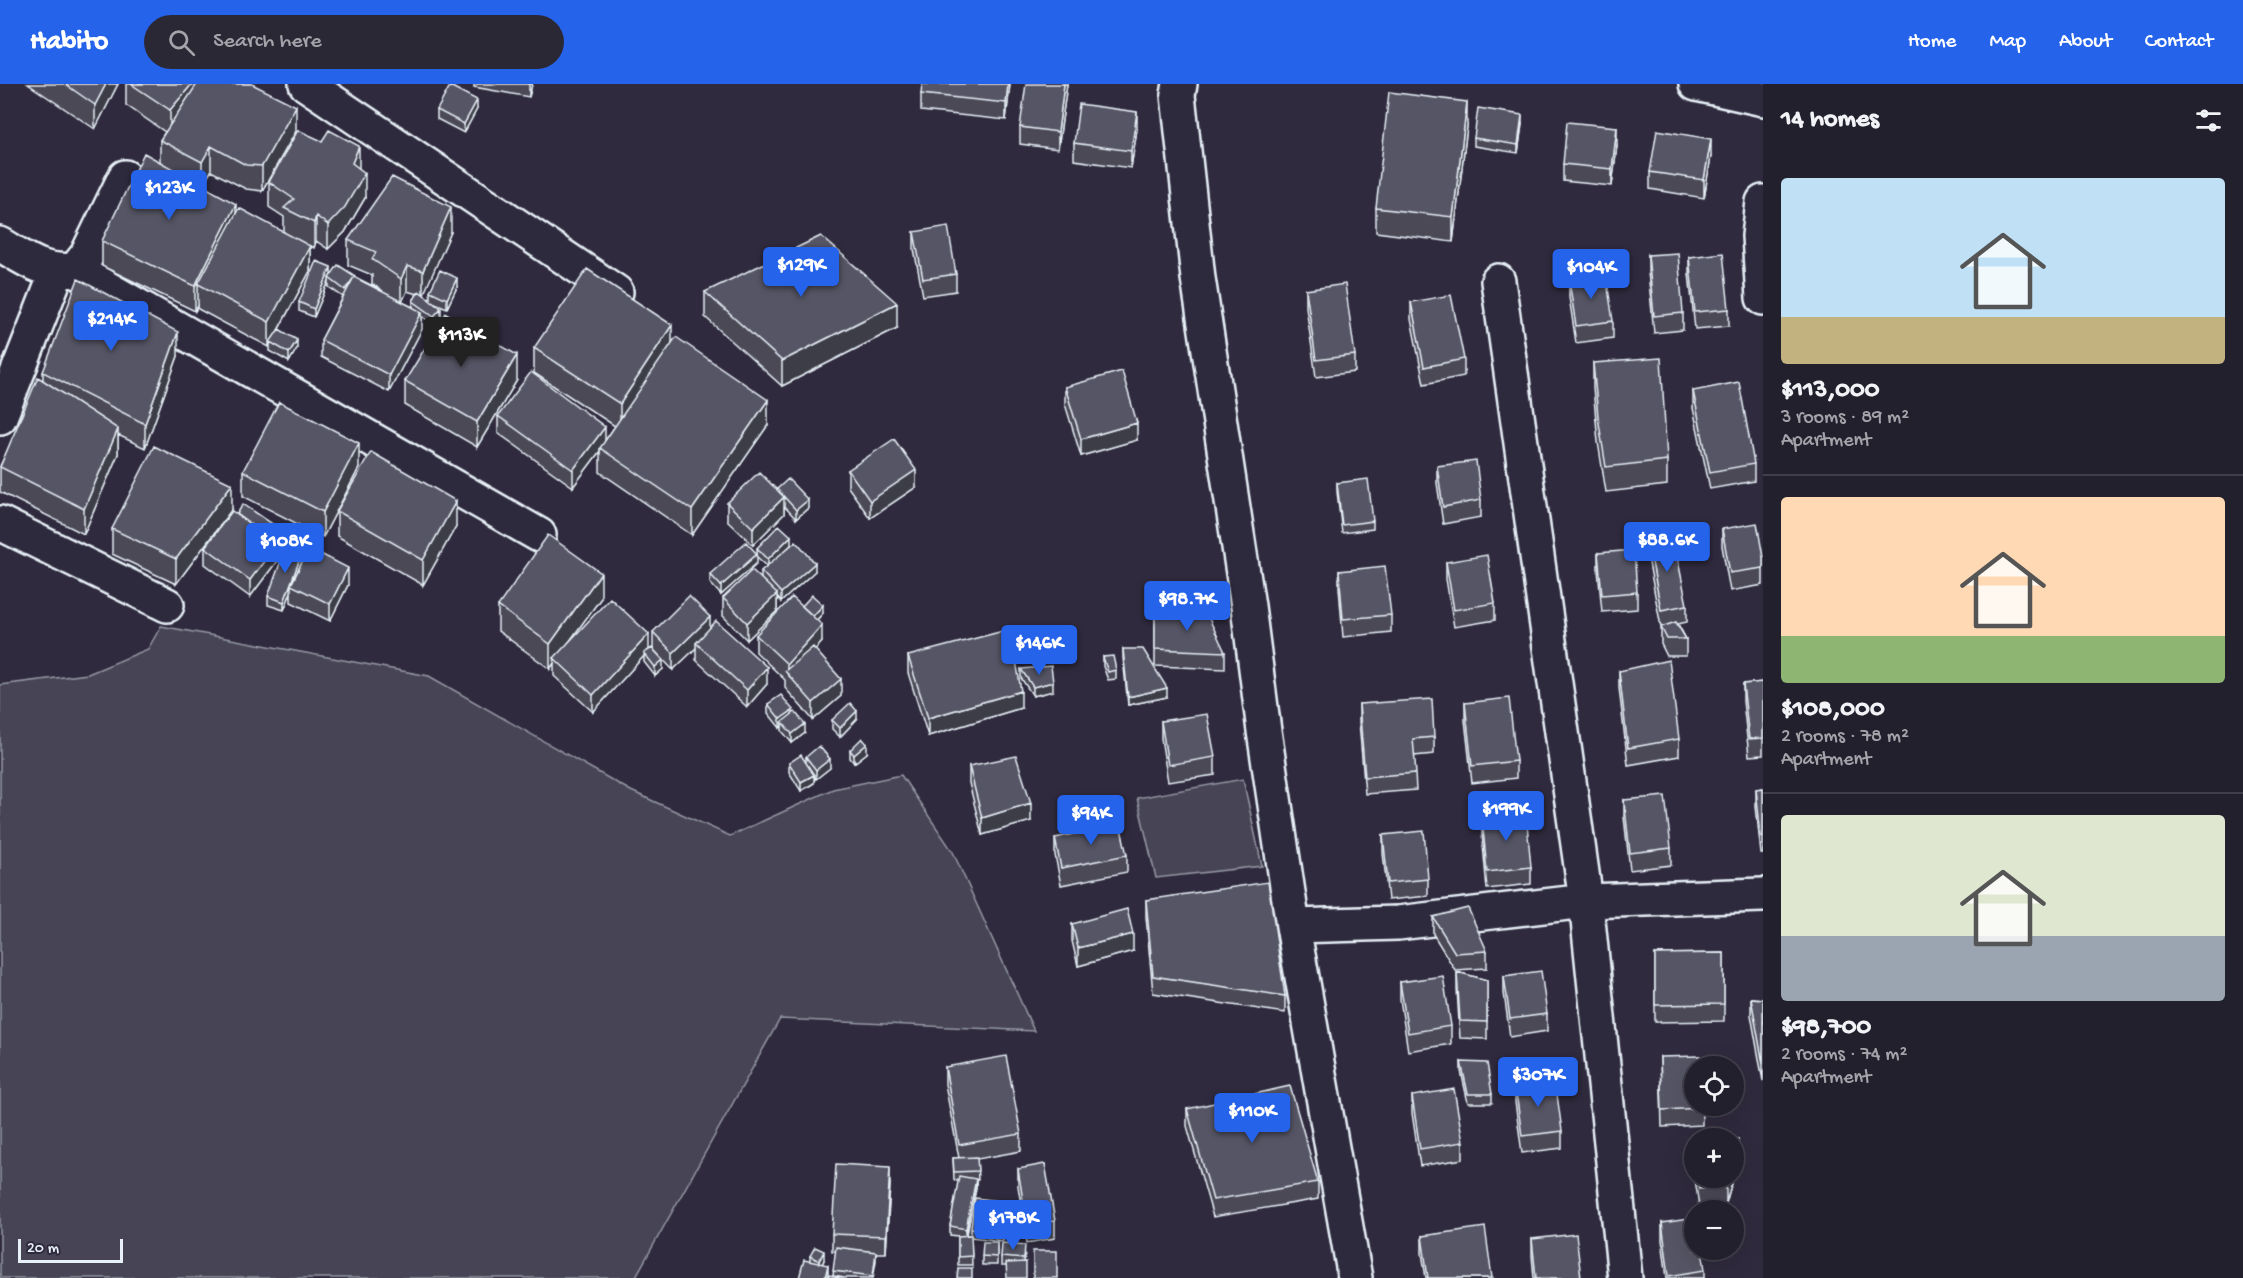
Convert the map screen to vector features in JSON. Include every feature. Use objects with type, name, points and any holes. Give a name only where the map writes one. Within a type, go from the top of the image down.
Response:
[{"type":"street","points":[[306,84],[616,292]]},
{"type":"street","points":[[1180,84],[1178,95],[1198,278],[1293,926],[1355,1278]]},
{"type":"street","points":[[1696,84],[1763,99]]},
{"type":"street","points":[[0,417],[66,271],[87,255],[125,177]]},
{"type":"street","points":[[1763,202],[1759,236],[1763,298]]},
{"type":"street","points":[[0,244],[32,263],[66,271],[539,535]]},
{"type":"street","points":[[1498,281],[1586,901],[1626,1278]]},
{"type":"street","points":[[0,523],[167,605]]},
{"type":"street","points":[[1293,926],[1398,923],[1586,901],[1763,895]]},
{"type":"shaded area","points":[[161,626],[429,676],[631,791],[730,836],[833,789],[901,775],[953,852],[1034,1031],[780,1019],[635,1278],[0,1278],[0,685],[88,674],[148,649]]},
{"type":"shaded area","points":[[1243,779],[1262,866],[1156,878],[1137,798]]},
{"type":"building","points":[[65,84],[106,84],[95,105]]},
{"type":"building","points":[[131,84],[192,84],[170,110]]},
{"type":"building","points":[[197,84],[252,84],[296,106],[262,166],[246,165],[211,146],[202,162],[160,140]]},
{"type":"building","points":[[922,84],[1008,84],[1006,103],[921,94]]},
{"type":"building","points":[[1026,84],[1064,84],[1058,132],[1020,127]]},
{"type":"building","points":[[450,86],[477,100],[464,124],[437,110]]},
{"type":"building","points":[[1389,92],[1467,102],[1453,217],[1376,208]]},
{"type":"building","points":[[1079,104],[1137,112],[1131,151],[1074,143]]},
{"type":"building","points":[[1478,108],[1522,115],[1518,145],[1474,138]]},
{"type":"building","points":[[1567,122],[1617,127],[1612,169],[1563,164]]},
{"type":"building","points":[[298,130],[322,141],[329,130],[359,146],[352,163],[365,173],[345,207],[328,225],[316,216],[314,223],[284,208],[294,199],[269,182]]},
{"type":"building","points":[[1657,130],[1711,139],[1704,180],[1650,172]]},
{"type":"building","points":[[144,153],[236,204],[195,286],[102,241]]},
{"type":"building","points":[[392,177],[451,207],[423,271],[407,266],[401,279],[372,259],[376,252],[348,240]]},
{"type":"building","points":[[239,208],[310,246],[269,322],[198,284]]},
{"type":"building","points":[[948,226],[956,274],[923,279],[914,232]]},
{"type":"building","points":[[821,236],[897,303],[782,361],[705,292]]},
{"type":"building","points":[[1678,253],[1683,313],[1654,316],[1648,255]]},
{"type":"building","points":[[1723,253],[1729,309],[1695,312],[1689,257]]},
{"type":"building","points":[[316,261],[331,267],[314,309],[299,302]]},
{"type":"building","points":[[338,265],[355,276],[345,290],[329,278]]},
{"type":"building","points":[[587,269],[672,325],[620,404],[534,348]]},
{"type":"building","points":[[440,270],[457,278],[447,299],[430,291]]},
{"type":"building","points":[[1606,275],[1613,321],[1576,326],[1569,280]]},
{"type":"building","points":[[354,277],[422,312],[389,375],[321,340]]},
{"type":"building","points":[[78,279],[178,332],[145,424],[43,372]]},
{"type":"building","points":[[1345,284],[1355,355],[1316,360],[1306,290]]},
{"type":"building","points":[[419,291],[441,308],[434,316],[413,301]]},
{"type":"building","points":[[1451,295],[1464,359],[1424,367],[1411,302]]},
{"type":"building","points":[[446,313],[517,355],[477,422],[405,381]]},
{"type":"building","points":[[279,329],[297,340],[289,353],[270,342]]},
{"type":"building","points":[[676,337],[768,400],[692,510],[600,448]]},
{"type":"building","points":[[1661,358],[1667,460],[1606,467],[1593,363]]},
{"type":"building","points":[[1122,371],[1137,423],[1081,439],[1065,387]]},
{"type":"building","points":[[531,372],[605,427],[573,470],[498,416]]},
{"type":"building","points":[[38,377],[118,429],[84,509],[0,467]]},
{"type":"building","points":[[1739,382],[1754,464],[1710,472],[1693,391]]},
{"type":"building","points":[[279,402],[359,443],[323,512],[243,471]]},
{"type":"building","points":[[894,439],[916,470],[870,501],[848,470]]},
{"type":"building","points":[[154,446],[232,484],[176,559],[112,529]]},
{"type":"building","points":[[371,452],[456,501],[423,560],[337,511]]},
{"type":"building","points":[[1476,461],[1481,500],[1443,507],[1437,466]]},
{"type":"building","points":[[759,472],[784,497],[753,528],[727,503]]},
{"type":"building","points":[[788,479],[808,500],[796,510],[777,489]]},
{"type":"building","points":[[1368,479],[1373,521],[1342,525],[1337,483]]},
{"type":"building","points":[[243,504],[287,534],[277,548],[277,544],[237,514]]},
{"type":"building","points":[[232,511],[277,544],[250,580],[205,547]]},
{"type":"building","points":[[1757,523],[1763,568],[1730,573],[1722,529]]},
{"type":"building","points":[[779,525],[791,536],[768,559],[757,548]]},
{"type":"building","points":[[548,535],[601,573],[550,644],[498,606]]},
{"type":"building","points":[[1673,536],[1687,605],[1661,610],[1648,541]]},
{"type":"building","points":[[796,541],[815,563],[781,593],[761,571]]},
{"type":"building","points":[[746,542],[757,554],[721,586],[710,574]]},
{"type":"building","points":[[286,547],[302,553],[284,602],[268,596]]},
{"type":"building","points":[[309,548],[348,568],[330,604],[291,585]]},
{"type":"building","points":[[1634,550],[1637,592],[1602,595],[1598,553]]},
{"type":"building","points":[[1487,555],[1495,603],[1454,610],[1446,562]]},
{"type":"building","points":[[1385,566],[1391,615],[1343,619],[1339,571]]},
{"type":"building","points":[[752,570],[777,594],[747,623],[723,598]]},
{"type":"building","points":[[812,595],[823,605],[813,616],[802,606]]},
{"type":"building","points":[[689,596],[710,617],[673,653],[653,632]]},
{"type":"building","points":[[792,597],[822,625],[787,664],[756,635]]},
{"type":"building","points":[[610,598],[649,634],[593,695],[554,658]]},
{"type":"building","points":[[1204,608],[1225,652],[1155,649],[1155,617]]},
{"type":"building","points":[[716,621],[767,667],[747,690],[696,643]]},
{"type":"building","points":[[1676,622],[1686,639],[1667,639],[1661,627]]},
{"type":"building","points":[[1011,629],[1021,691],[928,718],[908,656]]},
{"type":"building","points":[[813,647],[841,679],[813,703],[785,671]]},
{"type":"building","points":[[652,648],[663,660],[655,667],[644,653]]},
{"type":"building","points":[[1123,649],[1143,649],[1167,688],[1128,697]]},
{"type":"building","points":[[1113,656],[1116,670],[1108,672],[1103,657]]},
{"type":"building","points":[[1669,660],[1679,739],[1628,748],[1619,671]]},
{"type":"building","points":[[1051,666],[1053,682],[1033,687],[1021,669]]},
{"type":"building","points":[[1763,682],[1763,738],[1749,739],[1743,684]]},
{"type":"building","points":[[781,695],[793,710],[780,719],[768,704]]},
{"type":"building","points":[[1509,698],[1516,761],[1472,766],[1465,703]]},
{"type":"building","points":[[1432,699],[1434,737],[1413,739],[1416,773],[1365,777],[1359,704]]},
{"type":"building","points":[[850,703],[857,711],[840,728],[832,720]]},
{"type":"building","points":[[795,712],[805,724],[792,734],[782,722]]},
{"type":"building","points":[[1207,714],[1215,757],[1168,765],[1161,721]]},
{"type":"building","points":[[862,738],[867,744],[854,755],[850,750]]},
{"type":"building","points":[[819,746],[830,759],[816,770],[806,757]]},
{"type":"building","points":[[801,755],[814,775],[801,782],[789,763]]},
{"type":"building","points":[[1016,756],[1031,803],[982,818],[969,766]]},
{"type":"building","points":[[1763,788],[1763,837],[1761,837],[1756,789]]},
{"type":"building","points":[[1665,796],[1671,848],[1630,853],[1624,800]]},
{"type":"building","points":[[1526,813],[1531,867],[1487,872],[1482,817]]},
{"type":"building","points":[[1120,824],[1127,855],[1061,868],[1055,838]]},
{"type":"building","points":[[1424,831],[1428,879],[1388,883],[1383,835]]},
{"type":"building","points":[[1268,882],[1285,996],[1153,976],[1146,900]]},
{"type":"building","points":[[1468,908],[1487,951],[1455,953],[1433,917]]},
{"type":"building","points":[[1127,909],[1133,934],[1078,948],[1072,924]]},
{"type":"building","points":[[1724,953],[1724,1004],[1655,1005],[1655,954]]},
{"type":"building","points":[[1541,971],[1547,1014],[1510,1019],[1504,976]]},
{"type":"building","points":[[1457,972],[1487,980],[1487,1022],[1460,1021]]},
{"type":"building","points":[[1443,976],[1451,1026],[1408,1033],[1400,982]]},
{"type":"building","points":[[1751,998],[1763,999],[1763,1064]]},
{"type":"building","points":[[1006,1056],[1021,1134],[959,1145],[945,1067]]},
{"type":"building","points":[[1684,1056],[1684,1109],[1662,1110],[1660,1057]]},
{"type":"building","points":[[1461,1062],[1487,1063],[1492,1094],[1468,1094]]},
{"type":"building","points":[[1555,1080],[1562,1131],[1522,1136],[1515,1085]]},
{"type":"building","points":[[1290,1086],[1318,1182],[1213,1200],[1187,1109]]},
{"type":"building","points":[[1454,1089],[1463,1142],[1420,1149],[1412,1096]]},
{"type":"building","points":[[977,1157],[978,1171],[954,1172],[953,1158]]},
{"type":"building","points":[[836,1164],[890,1167],[886,1236],[832,1234]]},
{"type":"building","points":[[1045,1164],[1055,1221],[1027,1226],[1018,1169]]},
{"type":"building","points":[[959,1176],[976,1179],[966,1229],[950,1226]]},
{"type":"building","points":[[975,1198],[1007,1202],[1003,1232],[971,1228]]},
{"type":"building","points":[[1684,1220],[1684,1260],[1704,1260],[1705,1270],[1669,1276],[1662,1223]]},
{"type":"building","points":[[1485,1227],[1492,1278],[1428,1278],[1422,1236]]},
{"type":"building","points":[[1576,1234],[1581,1278],[1536,1278],[1532,1239]]},
{"type":"building","points":[[971,1235],[972,1256],[958,1257],[958,1236]]},
{"type":"building","points":[[983,1242],[997,1242],[997,1257],[982,1256]]},
{"type":"building","points":[[1002,1243],[1025,1245],[1024,1259],[1001,1257]]},
{"type":"building","points":[[815,1247],[824,1251],[819,1261],[810,1256]]},
{"type":"building","points":[[836,1247],[876,1252],[873,1276],[833,1271]]},
{"type":"building","points":[[1033,1251],[1057,1251],[1057,1278],[1033,1278]]},
{"type":"building","points":[[804,1260],[828,1265],[825,1278],[799,1278]]},
{"type":"building","points":[[1026,1262],[1026,1278],[1007,1278],[1006,1263]]},
{"type":"building","points":[[958,1268],[972,1268],[972,1278],[957,1278]]},
{"type":"building","points":[[829,1275],[844,1278],[828,1278]]}]
